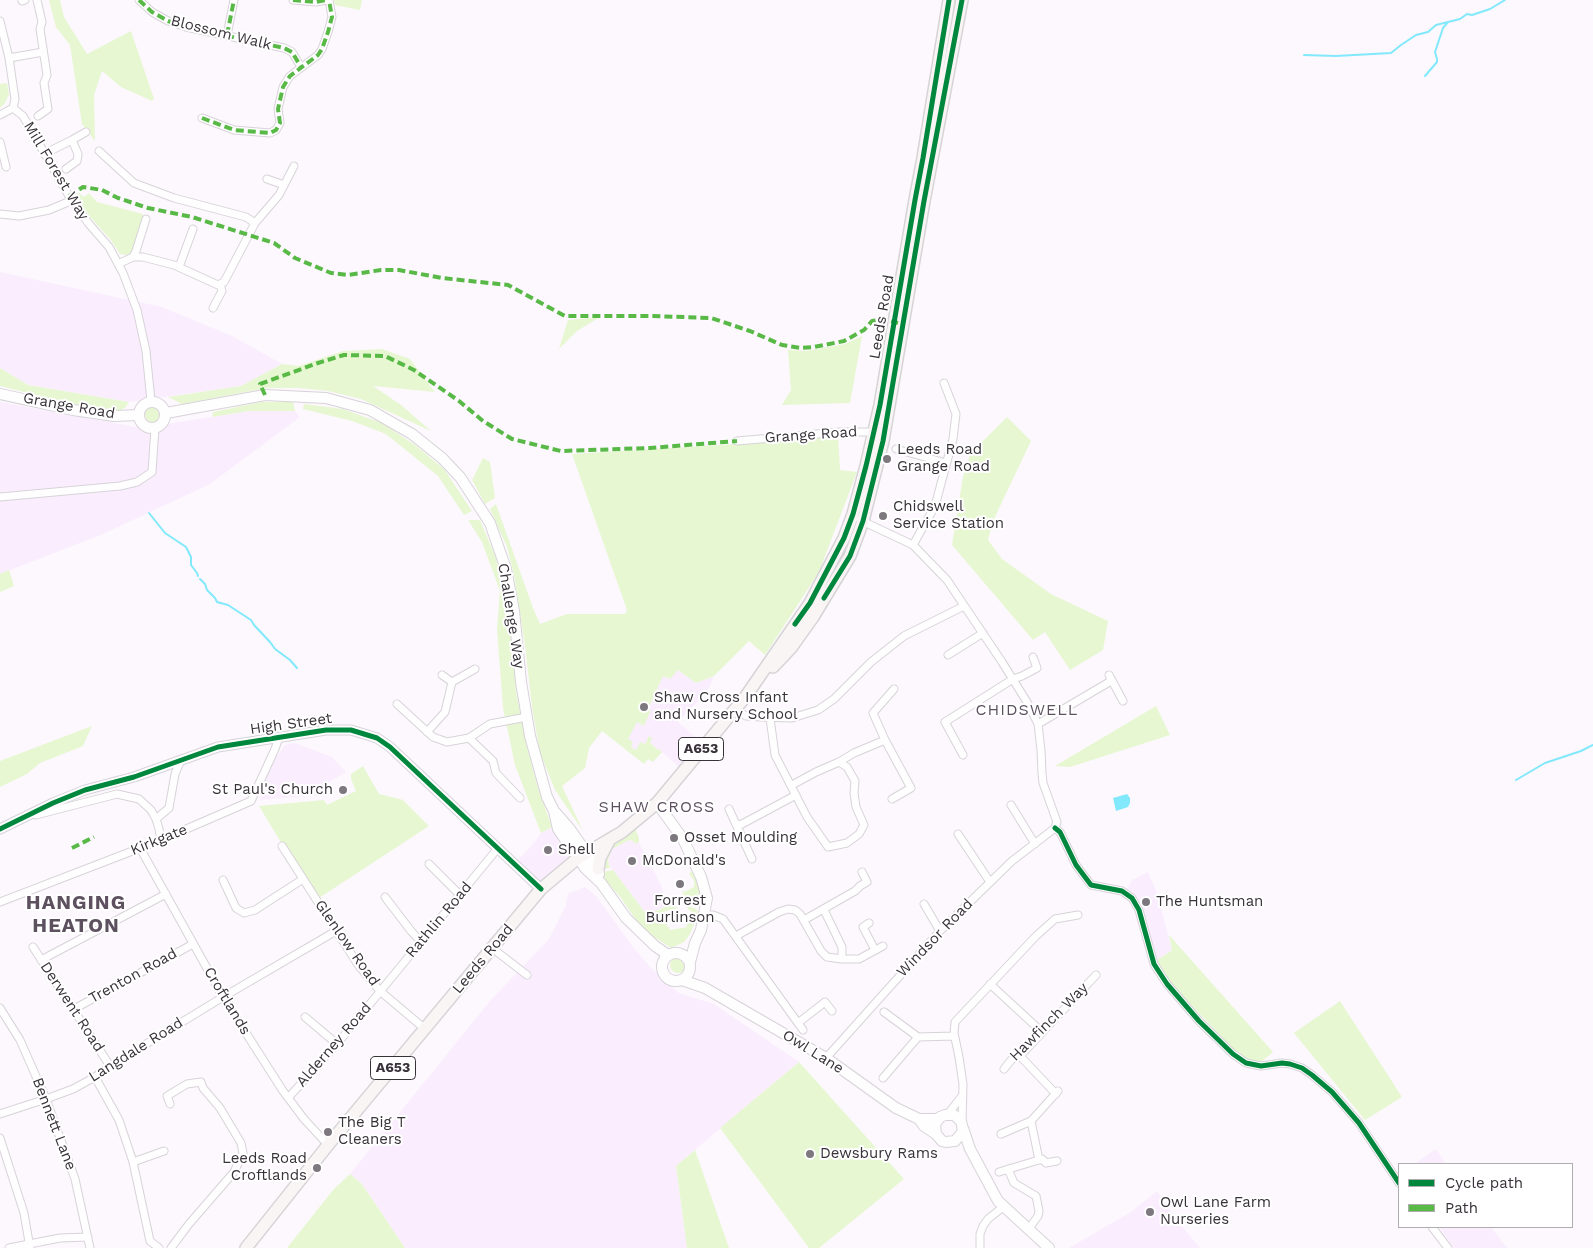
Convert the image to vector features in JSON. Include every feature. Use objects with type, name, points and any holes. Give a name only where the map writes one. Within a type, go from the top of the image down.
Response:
[{"type":"main road","name":"Leeds Road","points":[[931,140],[949,0]]},
{"type":"main road","name":"Leeds Road","points":[[246,1248],[328,1145],[541,889],[582,856],[635,822],[657,803],[746,696],[791,648],[813,617],[850,556],[863,521],[879,433],[880,405],[931,140],[962,0]]},
{"type":"main road","name":"Grange Road","points":[[0,394],[73,410],[114,416],[139,414]]},
{"type":"main road","name":"Challenge Way","points":[[166,413],[265,395],[326,398],[370,410],[412,434],[442,458],[460,476],[490,523],[506,569],[514,611],[530,736],[558,828],[582,856]]},
{"type":"main road","points":[[151,401],[162,405],[166,413],[164,421],[155,428],[143,424],[139,414],[144,404],[151,401]]},
{"type":"main road","name":"Leeds Road","points":[[746,696],[810,603],[844,538],[853,514],[866,466],[879,433]]},
{"type":"main road","points":[[667,816],[665,801],[668,790]]},
{"type":"main road","points":[[582,856],[585,868],[600,883],[626,918],[665,958],[663,973],[667,978],[677,981],[687,971],[700,930],[706,898],[701,877],[683,839],[657,803]]},
{"type":"main road","points":[[600,883],[598,869],[600,858],[610,839]]},
{"type":"main road","points":[[582,856],[598,869]]},
{"type":"main road","points":[[665,958],[695,943]]},
{"type":"main road","points":[[679,952],[687,958],[687,971]]},
{"type":"main road","name":"Owl Lane","points":[[687,971],[705,988],[826,1058],[896,1108],[919,1119],[938,1138],[946,1142],[957,1140],[970,1149]]},
{"type":"main road","points":[[936,1134],[935,1124],[943,1117],[954,1115],[962,1126],[961,1134],[957,1140]]},
{"type":"main road","name":"Owl Lane","points":[[919,1119],[943,1117]]},
{"type":"main road","name":"Owl Lane","points":[[962,1126],[970,1149],[998,1201],[1049,1248]]},
{"type":"street","points":[[37,0],[42,22],[40,29],[47,75],[44,83],[48,109],[38,116]]},
{"type":"street","name":"Blossom Walk","points":[[139,0],[152,12],[168,21],[186,27],[284,48],[292,52],[301,66]]},
{"type":"street","points":[[226,35],[234,0]]},
{"type":"street","points":[[202,118],[234,130],[270,133],[276,130],[280,123],[278,109],[283,87],[290,76],[314,58],[322,49],[332,17],[327,0],[316,2],[293,0]]},
{"type":"street","name":"Mill Forest Way","points":[[0,21],[9,58],[15,99],[13,108],[23,116],[71,200],[109,247],[131,292],[146,351],[151,401]]},
{"type":"street","points":[[9,58],[43,52]]},
{"type":"street","points":[[0,115],[13,108]]},
{"type":"street","points":[[44,154],[86,132]]},
{"type":"street","points":[[66,168],[78,160],[78,154],[72,140]]},
{"type":"street","points":[[0,142],[6,167]]},
{"type":"street","points":[[99,151],[134,183],[174,198],[246,217],[255,222]]},
{"type":"street","points":[[118,264],[133,257],[143,257],[179,267],[218,285],[224,282],[255,222],[279,195],[294,166]]},
{"type":"street","points":[[267,179],[284,185]]},
{"type":"street","points":[[0,214],[19,216],[49,210],[68,202]]},
{"type":"street","points":[[133,257],[146,219]]},
{"type":"street","points":[[179,267],[192,229]]},
{"type":"street","points":[[213,308],[222,290],[220,284]]},
{"type":"street","points":[[913,545],[935,506],[953,439],[956,414],[944,383]]},
{"type":"street","points":[[0,497],[120,486],[137,482],[152,472],[155,428]]},
{"type":"street","name":"Grange Road","points":[[737,441],[840,432],[879,433]]},
{"type":"street","points":[[896,449],[946,463]]},
{"type":"street","points":[[853,514],[863,521],[913,545],[947,580],[983,633],[1013,679],[1038,724],[1042,773],[1046,793],[1057,822],[1055,828],[1060,832],[1076,865],[1091,885],[1122,891],[1132,898],[1139,910],[1154,964],[1167,984],[1199,1021],[1233,1054],[1246,1063],[1261,1066],[1282,1063],[1302,1068],[1332,1092],[1359,1123],[1398,1182]]},
{"type":"street","points":[[735,709],[746,716],[770,718],[792,718],[818,710],[834,699],[871,662],[904,636],[964,606]]},
{"type":"street","points":[[948,655],[983,633]]},
{"type":"street","points":[[963,755],[945,722],[1013,679],[1041,668],[1033,657]]},
{"type":"street","points":[[427,732],[445,712],[452,682],[475,669]]},
{"type":"street","points":[[442,675],[452,682]]},
{"type":"street","points":[[1038,724],[1110,678],[1123,701]]},
{"type":"street","points":[[892,799],[911,788],[873,713],[894,689]]},
{"type":"street","points":[[398,704],[436,740],[447,742],[469,738],[490,724],[527,717]]},
{"type":"street","points":[[770,718],[775,755],[807,817],[828,847],[847,843],[859,834],[864,825],[856,807],[855,781],[847,766],[839,762]]},
{"type":"street","name":"High Street","points":[[0,829],[53,803],[85,790],[134,777],[218,747],[278,737],[351,730],[377,738],[390,747],[541,889]]},
{"type":"street","name":"Kirkgate","points":[[0,902],[161,840],[252,801],[275,749],[278,737]]},
{"type":"street","points":[[469,738],[493,760],[496,773],[520,798]]},
{"type":"street","points":[[792,785],[854,753],[885,740]]},
{"type":"street","points":[[156,819],[169,808],[175,774],[181,760]]},
{"type":"street","points":[[24,818],[117,794],[138,799],[150,810],[156,819],[161,840]]},
{"type":"street","points":[[737,825],[796,796]]},
{"type":"street","points":[[1011,805],[1035,844]]},
{"type":"street","points":[[729,809],[752,859]]},
{"type":"street","name":"Windsor Road","points":[[826,1058],[940,931],[1012,861],[1055,828]]},
{"type":"street","points":[[958,834],[990,882]]},
{"type":"street","name":"Glenlow Road","points":[[282,846],[359,966],[380,991],[425,1029]]},
{"type":"street","name":"Croftlands","points":[[140,848],[222,997],[288,1098],[328,1145]]},
{"type":"street","name":"Rathlin Road","points":[[380,991],[498,848]]},
{"type":"street","points":[[429,864],[460,895]]},
{"type":"street","points":[[804,920],[824,910],[867,882],[862,872]]},
{"type":"street","points":[[223,880],[236,908],[244,913],[255,910],[303,879]]},
{"type":"street","points":[[41,960],[166,894]]},
{"type":"street","points":[[385,897],[421,942]]},
{"type":"street","points":[[924,904],[940,931]]},
{"type":"street","points":[[736,936],[784,909],[795,910],[804,920],[821,951],[827,957],[858,959],[883,946]]},
{"type":"street","points":[[824,910],[842,947],[842,959]]},
{"type":"street","name":"Owl Lane","points":[[704,914],[713,915],[723,920],[801,1027],[825,1002],[832,1011]]},
{"type":"street","points":[[962,1126],[963,1084],[954,1036],[955,1022],[1036,936],[1055,919],[1078,915]]},
{"type":"street","points":[[869,923],[863,927],[875,950]]},
{"type":"street","name":"Langdale Road","points":[[0,1114],[73,1089],[96,1077],[110,1066],[222,997],[336,931]]},
{"type":"street","name":"Trenton Road","points":[[74,1009],[193,944]]},
{"type":"street","name":"Derwent Road","points":[[33,947],[110,1066]]},
{"type":"street","points":[[492,948],[527,975]]},
{"type":"street","name":"Hawfinch Way","points":[[1004,1069],[1012,1059],[1020,1056],[1096,975]]},
{"type":"street","points":[[990,984],[1042,1032]]},
{"type":"street","name":"Alderney Road","points":[[288,1098],[337,1044],[380,991]]},
{"type":"street","name":"Bennett Lane","points":[[0,1008],[20,1040],[46,1099],[75,1179],[90,1248]]},
{"type":"street","points":[[884,1012],[918,1036],[954,1036]]},
{"type":"street","points":[[305,1017],[337,1044]]},
{"type":"street","points":[[883,1078],[918,1036]]},
{"type":"street","points":[[1000,1134],[1031,1121],[1057,1092],[1020,1056]]},
{"type":"street","points":[[96,1077],[120,1120],[133,1162],[150,1241],[159,1248]]},
{"type":"street","points":[[170,1104],[167,1096],[186,1084],[200,1082],[220,1108],[241,1143],[244,1153],[234,1172],[171,1248]]},
{"type":"street","points":[[943,1117],[962,1096]]},
{"type":"street","points":[[1031,1121],[1040,1160]]},
{"type":"street","points":[[0,1138],[24,1213],[30,1246]]},
{"type":"street","points":[[133,1162],[164,1151]]},
{"type":"street","points":[[999,1172],[1040,1160],[1046,1163],[1057,1161]]},
{"type":"street","points":[[1008,1169],[1014,1182],[1036,1196],[1038,1216],[1028,1230]]},
{"type":"street","points":[[980,1248],[980,1234],[983,1226],[988,1219],[1003,1207]]},
{"type":"street","points":[[1433,1228],[1448,1248]]},
{"type":"street","points":[[9,1248],[30,1246],[60,1238],[88,1236]]},
{"type":"shaded area","points":[[0,272],[162,307],[232,336],[282,364],[241,386],[129,402],[28,385],[0,368]]},
{"type":"shaded area","points":[[0,402],[141,428],[249,411],[295,411],[300,417],[210,484],[103,534],[0,574]]},
{"type":"shaded area","name":"Shaw Cross Infant and Nursery School","points":[[643,645],[696,683],[714,676],[708,690],[678,722],[701,742],[679,767],[662,752],[653,762],[648,759],[644,764],[602,730]]},
{"type":"shaded area","points":[[295,743],[332,757],[346,772],[326,784],[320,795],[260,800],[269,767],[285,745]]},
{"type":"shaded area","points":[[552,827],[573,856],[540,883],[517,861],[541,833]]},
{"type":"shaded area","points":[[629,840],[635,844],[639,842],[662,887],[667,906],[647,915],[611,868],[608,860],[612,849]]},
{"type":"shaded area","points":[[1148,872],[1157,893],[1172,950],[1157,960],[1142,909],[1135,897],[1127,889],[1132,880]]},
{"type":"shaded area","points":[[585,887],[596,896],[650,967],[679,993],[714,1004],[799,1062],[676,1166],[687,1248],[405,1248],[362,1184],[350,1174],[490,1001],[549,939],[566,905],[568,894]]},
{"type":"shaded area","points":[[1436,1149],[1445,1163],[1415,1163]]},
{"type":"shaded area","points":[[1157,1191],[1175,1218],[1200,1248],[1069,1248],[1131,1212]]},
{"type":"shaded area","points":[[1440,1228],[1492,1228],[1507,1248],[1454,1248]]},
{"type":"green space","points":[[49,0],[60,0],[64,17],[87,54],[131,31],[154,99],[152,101],[121,87],[102,71],[94,95],[95,141],[82,124],[70,45],[56,27]]},
{"type":"green space","points":[[334,0],[362,0],[360,10],[335,5]]},
{"type":"green space","points":[[7,83],[9,94],[5,103],[0,108],[0,84]]},
{"type":"green space","points":[[79,193],[84,197],[89,193],[97,202],[143,214],[134,252],[126,255],[120,254],[74,195]]},
{"type":"green space","points":[[600,317],[577,331],[559,349],[568,320]]},
{"type":"green space","points":[[862,336],[850,403],[782,405],[791,390],[788,350],[806,351],[845,344]]},
{"type":"green space","points":[[382,349],[410,359],[435,392],[373,386],[401,405],[431,431],[361,399],[328,391],[298,388],[267,388],[182,404],[168,397],[241,386],[282,364],[299,366],[343,351]]},
{"type":"green space","points":[[0,368],[28,385],[129,402],[125,408],[115,412],[0,386]]},
{"type":"green space","points":[[261,402],[293,402],[295,411],[249,411],[212,417],[213,412]]},
{"type":"green space","points":[[304,404],[343,409],[382,423],[415,445],[444,469],[472,511],[464,515],[438,476],[386,434],[352,421],[303,409]]},
{"type":"green space","points":[[150,406],[156,406],[161,411],[159,420],[150,422],[145,417],[145,411]]},
{"type":"green space","points":[[1007,417],[1031,441],[993,521],[988,540],[1002,559],[1051,594],[1108,621],[1103,650],[1070,670],[1045,632],[1033,640],[952,545],[963,477],[972,448],[984,440]]},
{"type":"green space","points":[[838,434],[840,470],[857,472],[819,572],[765,655],[749,641],[714,676],[696,683],[678,670],[670,679],[663,676],[649,707],[650,712],[644,726],[637,722],[628,739],[633,742],[631,747],[636,750],[640,742],[645,744],[649,736],[652,738],[650,743],[662,752],[653,762],[648,759],[644,764],[602,731],[589,748],[585,768],[562,786],[583,831],[555,790],[540,753],[514,575],[507,547],[490,509],[496,504],[540,624],[567,614],[625,614],[627,610],[572,454],[736,444]]},
{"type":"green space","points":[[483,458],[490,462],[495,498],[485,504],[472,480]]},
{"type":"green space","points":[[468,520],[480,520],[496,558],[511,621],[516,692],[527,747],[538,788],[552,827],[541,833],[515,765],[503,708],[497,629],[500,591],[482,542]]},
{"type":"green space","points":[[9,570],[14,586],[0,592],[0,574]]},
{"type":"green space","points":[[1156,706],[1170,735],[1070,767],[1055,766]]},
{"type":"green space","points":[[92,726],[83,746],[40,763],[27,774],[0,787],[0,761]]},
{"type":"green space","points":[[363,766],[379,794],[403,800],[429,826],[316,900],[259,806],[324,800],[327,805],[356,791],[351,774]]},
{"type":"green space","points":[[635,828],[639,842],[635,844],[629,840],[612,849],[608,860],[610,868],[602,869],[602,858],[613,844]]},
{"type":"green space","points":[[613,870],[647,915],[667,906],[678,908],[665,911],[667,927],[670,930],[687,927],[686,920],[690,922],[693,913],[687,907],[696,909],[698,912],[697,917],[690,934],[684,942],[671,948],[651,935],[636,920],[621,898],[605,880],[603,872]]},
{"type":"green space","points":[[694,871],[700,893],[696,897],[684,896],[682,889],[684,892],[694,887],[694,881],[689,873]]},
{"type":"green space","points":[[1169,935],[1273,1052],[1261,1062],[1242,1058],[1170,983],[1157,960],[1172,950]]},
{"type":"green space","points":[[678,957],[684,959],[686,965],[684,971],[678,973],[672,971],[670,965],[672,959]]},
{"type":"green space","points":[[1340,1001],[1402,1097],[1365,1120],[1294,1033]]},
{"type":"green space","name":"Dewsbury Rams","points":[[799,1062],[904,1179],[819,1248],[809,1248],[720,1128]]},
{"type":"green space","points":[[695,1150],[729,1248],[687,1248],[676,1166]]},
{"type":"green space","points":[[350,1174],[362,1184],[405,1248],[287,1248],[333,1190]]},
{"type":"water","points":[[1127,794],[1130,798],[1128,807],[1116,811],[1113,798]]},
{"type":"waterway","points":[[1304,55],[1336,56],[1391,53],[1416,35],[1428,32],[1436,25],[1460,19],[1467,14],[1472,15],[1490,9],[1505,0]]},
{"type":"waterway","points":[[1425,76],[1437,62],[1435,52],[1443,28],[1448,22]]},
{"type":"waterway","points":[[149,513],[165,533],[186,547],[191,557],[191,565],[198,576]]},
{"type":"waterway","points":[[200,579],[217,602],[228,605],[251,620],[275,649],[297,668]]},
{"type":"waterway","points":[[1516,780],[1545,763],[1593,745]]},
{"type":"marked path","points":[[139,0],[152,12],[168,21],[186,27],[284,48],[292,52],[301,67]]},
{"type":"marked path","points":[[227,35],[234,0]]},
{"type":"marked path","points":[[293,0],[316,2],[326,0]]},
{"type":"marked path","points":[[202,118],[234,130],[270,133],[276,130],[280,123],[278,109],[283,87],[290,76],[318,55],[322,49],[332,17],[329,0]]},
{"type":"marked path","points":[[69,196],[83,187],[102,190],[118,198],[148,208],[192,217],[274,243],[295,258],[331,273],[348,275],[381,270],[399,270],[442,278],[508,285],[565,316],[711,318],[750,331],[782,345],[801,348],[844,341],[864,330],[872,321],[883,319],[898,323]]},
{"type":"marked path","points":[[265,395],[260,384],[318,363],[344,355],[385,356],[414,370],[459,401],[483,421],[512,439],[561,451],[650,448],[737,441]]},
{"type":"marked path","points":[[72,848],[94,837]]},
{"type":"cycle path","points":[[795,624],[810,603],[844,538],[853,514],[866,466],[880,405],[949,0]]},
{"type":"cycle path","points":[[824,598],[850,556],[863,521],[883,441],[924,201],[962,0]]},
{"type":"cycle path","points":[[0,829],[53,803],[85,790],[134,777],[218,747],[326,730],[351,730],[377,738],[390,747],[541,889]]},
{"type":"cycle path","points":[[1055,828],[1060,832],[1076,865],[1091,885],[1122,891],[1132,898],[1139,910],[1154,964],[1167,984],[1199,1021],[1233,1054],[1246,1063],[1261,1066],[1282,1063],[1290,1064],[1302,1068],[1312,1075],[1332,1092],[1359,1123],[1398,1182]]},
{"type":"place","name":"Leeds Road Grange Road","points":[[887,459]]},
{"type":"place","name":"Chidswell Service Station","points":[[883,516]]},
{"type":"place","name":"Shaw Cross Infant and Nursery School","points":[[644,707]]},
{"type":"place","name":"St Paul's Church","points":[[343,790]]},
{"type":"place","name":"Osset Moulding","points":[[674,838]]},
{"type":"place","name":"Shell","points":[[548,850]]},
{"type":"place","name":"McDonald's","points":[[632,861]]},
{"type":"place","name":"Forrest Burlinson","points":[[680,884]]},
{"type":"place","name":"The Huntsman","points":[[1146,902]]},
{"type":"place","name":"The Big T Cleaners","points":[[328,1132]]},
{"type":"place","name":"Dewsbury Rams","points":[[810,1154]]},
{"type":"place","name":"Leeds Road Croftlands","points":[[317,1168]]},
{"type":"place","name":"Owl Lane Farm Nurseries","points":[[1150,1212]]},
{"type":"district","name":"CHIDSWELL","points":[[1027,710]]},
{"type":"district","name":"SHAW CROSS","points":[[657,807]]},
{"type":"district","name":"HANGING HEATON","points":[[76,914]]}]
